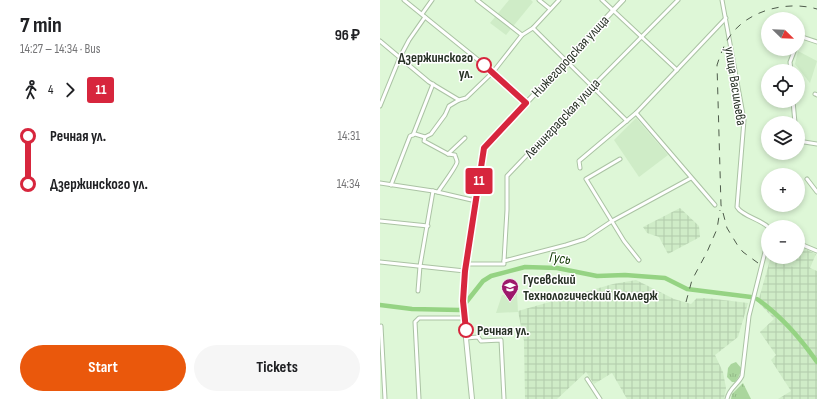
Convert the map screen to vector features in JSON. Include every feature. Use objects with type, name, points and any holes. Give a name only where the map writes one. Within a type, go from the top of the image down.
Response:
[{"type":"main road","name":"Нижегородская улица","points":[[472,399],[463,301],[465,271],[484,148],[623,0]]},
{"type":"street","points":[[404,0],[493,72],[526,103]]},
{"type":"street","points":[[422,14],[432,0]]},
{"type":"street","points":[[477,0],[522,35]]},
{"type":"street","points":[[539,0],[550,9]]},
{"type":"street","points":[[425,138],[431,134],[445,115],[449,106],[466,98],[493,72],[522,35],[533,28],[559,0]]},
{"type":"street","points":[[602,0],[677,70]]},
{"type":"street","name":"Ленинградская улица","points":[[504,261],[507,176],[641,36],[678,0]]},
{"type":"street","name":"улица Васильева","points":[[722,0],[744,120],[737,207],[741,212],[761,221]]},
{"type":"street","points":[[380,106],[400,57],[425,17]]},
{"type":"street","points":[[580,168],[578,161],[636,113],[726,18]]},
{"type":"street","points":[[533,28],[627,121]]},
{"type":"street","points":[[805,39],[817,42]]},
{"type":"street","points":[[380,40],[432,84],[459,100]]},
{"type":"street","points":[[391,184],[410,136],[413,135],[432,84]]},
{"type":"street","points":[[636,113],[715,205]]},
{"type":"street","points":[[413,135],[415,134],[425,138],[424,141],[448,154],[455,155],[457,162],[455,169],[448,176],[438,192]]},
{"type":"street","points":[[448,154],[465,138]]},
{"type":"street","points":[[805,142],[817,144]]},
{"type":"street","points":[[620,159],[586,179],[624,241],[639,260]]},
{"type":"street","points":[[466,264],[504,264],[504,261],[585,239],[612,221],[691,178]]},
{"type":"street","points":[[807,179],[817,192]]},
{"type":"street","points":[[380,183],[433,191],[476,200]]},
{"type":"street","points":[[418,291],[420,266],[433,191]]},
{"type":"street","points":[[380,221],[428,226]]},
{"type":"street","points":[[805,246],[817,251]]},
{"type":"street","points":[[380,262],[465,271]]},
{"type":"street","points":[[726,399],[730,390],[738,383],[742,376],[749,316],[762,264]]},
{"type":"street","points":[[419,399],[415,322],[419,318],[464,318]]},
{"type":"street","points":[[381,326],[385,399]]},
{"type":"street","points":[[466,338],[478,337],[481,341],[501,340],[504,399]]},
{"type":"street","points":[[587,379],[600,399]]},
{"type":"shaded area","points":[[509,0],[531,0],[533,2],[506,35],[490,23]]},
{"type":"shaded area","points":[[805,55],[817,61],[810,83],[805,77],[805,64],[795,64],[797,56],[805,56]]},
{"type":"shaded area","points":[[636,118],[668,155],[639,177],[614,140]]},
{"type":"shaded area","points":[[680,208],[699,226],[700,237],[668,254],[659,237],[647,233],[643,227]]},
{"type":"shaded area","points":[[805,249],[816,254],[810,268],[817,271],[817,399],[778,399],[791,391],[771,360],[776,355],[760,332],[774,319],[758,302],[769,264],[783,264],[793,267],[794,264],[805,264]]},
{"type":"shaded area","points":[[782,264],[794,264],[793,268]]},
{"type":"shaded area","points":[[636,280],[674,299],[691,304],[697,298],[748,303],[738,337],[715,355],[723,372],[726,388],[724,399],[627,399],[612,373],[594,384],[586,372],[557,399],[525,399],[524,341],[518,311],[613,284]]},
{"type":"shaded area","points":[[517,294],[518,312],[496,313],[502,295]]},
{"type":"green space","points":[[736,362],[742,369],[735,382],[732,382],[727,377],[728,368],[731,364]]},
{"type":"green space","points":[[743,383],[751,399],[731,399],[732,394]]},
{"type":"waterway","name":"Гусь","points":[[380,305],[412,309],[460,310],[483,281],[491,276],[525,267],[557,268],[597,276],[625,275],[665,278],[687,289],[751,297]]},
{"type":"waterway","name":"Гусь","points":[[757,299],[774,312],[790,328],[817,362]]},
{"type":"railway","points":[[758,263],[743,252],[738,246],[727,228],[721,205],[717,65],[723,48],[735,29],[755,15],[780,7],[792,6],[817,9]]},
{"type":"railway","points":[[686,302],[692,280],[717,229],[720,210]]},
{"type":"bus line","name":"11","points":[[466,330],[463,301],[465,271],[484,148],[526,103],[484,65]]},
{"type":"place","name":"Дзержинского ул.","points":[[484,65]]},
{"type":"place","name":"Гусевский Технологический Колледж","points":[[510,302]]},
{"type":"place","name":"Речная ул.","points":[[466,330]]}]
